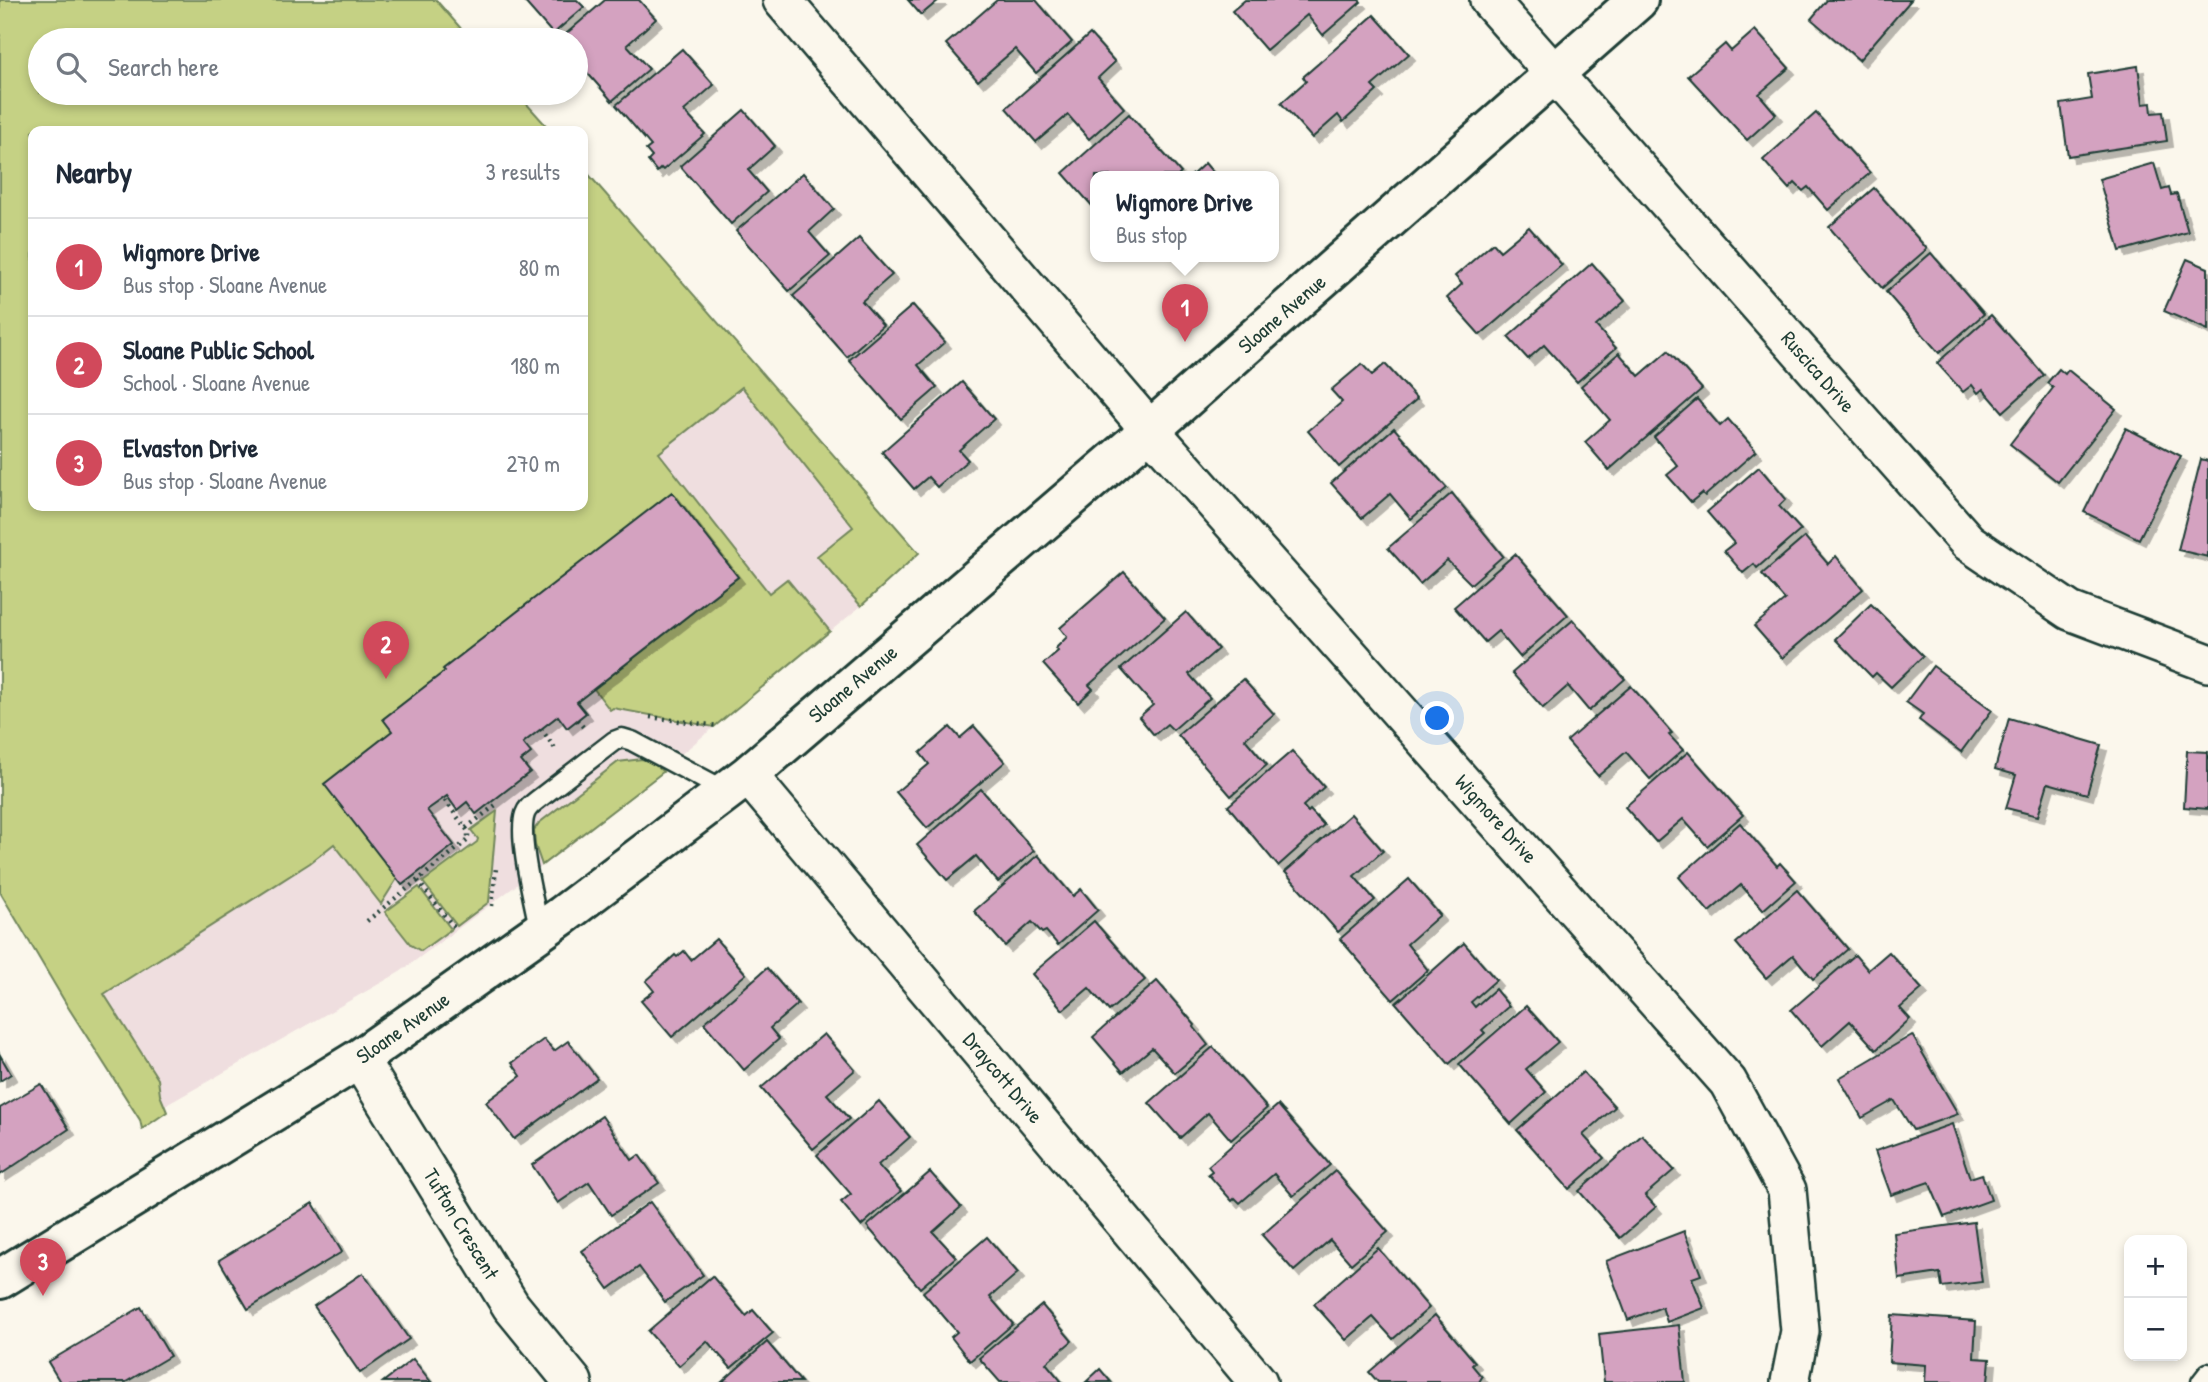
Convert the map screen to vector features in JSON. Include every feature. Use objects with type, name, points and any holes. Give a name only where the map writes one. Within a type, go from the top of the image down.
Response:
[{"type":"street","name":"Wigmore Drive","points":[[782,0],[1150,430],[1728,1082],[1787,1190],[1800,1331],[1790,1382]]},
{"type":"street","name":"Ruscica Drive","points":[[1489,0],[1968,542],[2070,611],[2208,663]]},
{"type":"street","name":"Sloane Avenue","points":[[0,1279],[359,1059],[540,932],[737,783],[1150,430],[1638,0]]},
{"type":"street","name":"Draycott Drive","points":[[737,783],[1258,1382]]},
{"type":"street","name":"Tufton Crescent","points":[[359,1059],[511,1306],[573,1382]]},
{"type":"lane","points":[[540,932],[523,825],[526,812],[536,801],[614,741],[622,738],[638,743],[737,783]]},
{"type":"lane","points":[[2201,1382],[2208,1373]]},
{"type":"path","points":[[541,729],[559,754]]},
{"type":"path","points":[[367,921],[466,843],[470,836],[466,828],[443,799]]},
{"type":"path","points":[[466,828],[503,800]]},
{"type":"path","points":[[418,881],[456,930]]},
{"type":"shaded area","points":[[588,174],[919,553],[861,606],[577,840],[400,972],[140,1120],[68,1007],[0,892],[0,332],[28,480],[28,511],[588,511]]},
{"type":"green space","points":[[0,0],[436,0],[460,28],[28,28],[28,105],[528,105],[547,126],[28,126],[28,511],[588,511],[588,174],[919,553],[861,606],[817,556],[853,527],[742,387],[659,453],[769,593],[787,579],[830,631],[714,727],[613,708],[610,710],[594,689],[738,577],[672,493],[444,668],[445,671],[383,719],[392,731],[398,877],[381,904],[334,844],[310,863],[104,994],[158,1079],[160,1095],[167,1112],[142,1129],[140,1120],[68,1007],[0,892]]},
{"type":"green space","points":[[642,759],[654,763],[663,772],[542,865],[535,845],[534,830],[539,823],[618,762]]},
{"type":"green space","points":[[497,811],[489,902],[457,926],[423,882],[477,842],[478,839],[471,830]]},
{"type":"green space","points":[[419,887],[451,929],[421,951],[411,945],[385,912]]},
{"type":"building","points":[[523,0],[577,0],[584,7],[560,28],[548,28]]},
{"type":"building","points":[[605,0],[639,0],[656,19],[627,45],[649,69],[612,101],[588,74],[588,28],[573,28]]},
{"type":"building","points":[[908,0],[939,0],[921,15]]},
{"type":"building","points":[[997,0],[1036,0],[1072,42],[1036,73],[1015,49],[978,81],[946,44]]},
{"type":"building","points":[[1245,0],[1361,2],[1323,35],[1307,15],[1266,50],[1232,11]]},
{"type":"building","points":[[1827,0],[1911,0],[1859,60],[1811,19]]},
{"type":"building","points":[[1374,15],[1409,54],[1372,86],[1377,91],[1343,122],[1338,115],[1312,138],[1281,103],[1306,81],[1303,77]]},
{"type":"building","points":[[1755,30],[1789,68],[1759,94],[1776,114],[1747,140],[1688,76],[1725,44],[1731,51]]},
{"type":"building","points":[[1090,34],[1115,62],[1098,78],[1124,108],[1089,139],[1068,115],[1036,142],[1006,108]]},
{"type":"building","points":[[682,49],[714,85],[684,111],[705,134],[663,170],[661,168],[657,172],[648,161],[652,157],[646,150],[651,146],[616,105]]},
{"type":"building","points":[[2138,66],[2143,104],[2151,103],[2152,113],[2163,112],[2167,141],[2068,156],[2061,104],[2092,99],[2088,74]]},
{"type":"building","points":[[744,110],[775,146],[748,170],[767,192],[731,224],[680,166]]},
{"type":"building","points":[[1816,113],[1870,173],[1828,210],[1808,187],[1803,191],[1795,183],[1789,189],[1763,160]]},
{"type":"building","points":[[1129,114],[1179,171],[1090,171],[1090,203],[1063,173]]},
{"type":"building","points":[[1205,163],[1212,171],[1196,171]]},
{"type":"building","points":[[2154,163],[2162,190],[2169,188],[2171,195],[2177,194],[2188,232],[2120,251],[2099,179]]},
{"type":"building","points":[[803,173],[834,209],[809,232],[830,256],[789,291],[736,231]]},
{"type":"building","points":[[1874,188],[1927,249],[1882,288],[1829,227]]},
{"type":"building","points":[[1529,227],[1562,265],[1480,335],[1447,298],[1462,284],[1455,276],[1493,243],[1500,251]]},
{"type":"building","points":[[859,238],[892,275],[862,301],[883,325],[847,357],[793,296]]},
{"type":"building","points":[[1931,253],[1984,314],[1939,353],[1886,292]]},
{"type":"building","points":[[2187,259],[2208,268],[2208,330],[2164,311]]},
{"type":"building","points":[[1592,263],[1625,301],[1596,326],[1616,348],[1577,382],[1544,345],[1528,359],[1508,337]]},
{"type":"building","points":[[913,305],[945,342],[918,365],[937,388],[901,419],[849,360]]},
{"type":"building","points":[[1991,315],[2044,375],[2003,412],[1983,389],[1978,393],[1972,385],[1963,392],[1937,363]]},
{"type":"building","points":[[1668,351],[1702,389],[1609,470],[1585,442],[1610,420],[1581,386],[1619,353],[1639,376]]},
{"type":"building","points":[[1362,364],[1372,375],[1385,364],[1417,399],[1339,467],[1308,431],[1342,402],[1331,390]]},
{"type":"building","points":[[2059,369],[2065,374],[2068,370],[2116,409],[2058,482],[2010,444],[2053,388],[2047,383]]},
{"type":"building","points":[[962,382],[994,419],[959,450],[968,460],[937,487],[928,477],[914,489],[882,452]]},
{"type":"building","points":[[1697,399],[1720,426],[1728,419],[1756,451],[1705,496],[1702,493],[1691,502],[1667,475],[1678,466],[1654,437]]},
{"type":"building","points":[[1394,428],[1447,488],[1411,519],[1390,494],[1362,518],[1331,483]]},
{"type":"building","points":[[2126,428],[2181,456],[2139,539],[2084,512]]},
{"type":"building","points":[[2201,459],[2208,461],[2208,557],[2178,550]]},
{"type":"building","points":[[1759,467],[1786,499],[1779,506],[1801,530],[1757,568],[1754,564],[1743,573],[1724,551],[1734,543],[1707,512]]},
{"type":"building","points":[[672,492],[738,577],[577,702],[586,713],[567,728],[558,716],[523,743],[531,753],[521,761],[530,772],[476,814],[467,802],[457,810],[447,796],[427,810],[454,845],[402,885],[324,784],[392,731],[383,719],[445,671],[443,669]]},
{"type":"building","points":[[1452,493],[1503,556],[1471,584],[1447,560],[1420,584],[1388,548]]},
{"type":"building","points":[[1805,537],[1828,564],[1836,556],[1863,589],[1782,658],[1754,626],[1785,600],[1762,574]]},
{"type":"building","points":[[1515,554],[1568,615],[1520,657],[1498,631],[1485,642],[1454,607]]},
{"type":"building","points":[[1124,572],[1165,618],[1089,685],[1093,689],[1078,703],[1043,664],[1058,651],[1056,648],[1067,637],[1060,628]]},
{"type":"building","points":[[1871,604],[1923,656],[1891,687],[1876,673],[1872,677],[1835,639]]},
{"type":"building","points":[[1186,612],[1218,649],[1189,674],[1210,698],[1173,730],[1167,724],[1154,735],[1139,717],[1153,705],[1121,669]]},
{"type":"building","points":[[1573,620],[1625,679],[1589,711],[1568,686],[1543,708],[1512,673]]},
{"type":"building","points":[[1933,666],[1992,710],[1961,752],[1919,720],[1923,714],[1906,702]]},
{"type":"building","points":[[1243,679],[1274,714],[1245,739],[1267,765],[1231,796],[1178,735]]},
{"type":"building","points":[[1631,686],[1672,733],[1669,735],[1683,750],[1650,779],[1626,752],[1598,776],[1567,741]]},
{"type":"building","points":[[2009,718],[2101,745],[2087,794],[2048,783],[2038,816],[2006,808],[2016,775],[1995,769]]},
{"type":"building","points":[[974,726],[1005,762],[927,828],[896,792],[929,764],[920,753],[950,727],[960,738]]},
{"type":"building","points":[[1292,751],[1324,787],[1303,806],[1324,825],[1278,866],[1228,806]]},
{"type":"building","points":[[2187,751],[2208,752],[2208,809],[2184,807]]},
{"type":"building","points":[[1688,752],[1743,815],[1707,846],[1683,819],[1656,842],[1625,807]]},
{"type":"building","points":[[981,789],[1034,851],[998,882],[976,856],[947,880],[917,845]]},
{"type":"building","points":[[1351,814],[1383,851],[1354,876],[1375,900],[1338,932],[1285,872]]},
{"type":"building","points":[[1740,823],[1777,866],[1780,863],[1796,881],[1763,910],[1741,885],[1709,912],[1679,877]]},
{"type":"building","points":[[1038,855],[1073,896],[1081,889],[1098,910],[1058,945],[1046,931],[1042,933],[1032,922],[1005,946],[974,911]]},
{"type":"building","points":[[1409,879],[1440,915],[1407,944],[1428,970],[1393,1000],[1340,939]]},
{"type":"building","points":[[1797,890],[1848,949],[1813,979],[1793,955],[1766,978],[1736,943]]},
{"type":"building","points":[[1094,921],[1145,980],[1109,1011],[1089,988],[1063,1010],[1032,974]]},
{"type":"building","points":[[716,939],[746,974],[672,1037],[641,1001],[654,991],[646,981],[675,955],[677,957],[684,951],[691,960]]},
{"type":"building","points":[[1464,943],[1496,980],[1471,1002],[1475,1007],[1495,989],[1509,1006],[1482,1030],[1485,1033],[1449,1064],[1396,1003]]},
{"type":"building","points":[[1889,952],[1922,989],[1900,1008],[1910,1019],[1876,1050],[1850,1021],[1822,1046],[1791,1010],[1855,955],[1868,970]]},
{"type":"building","points":[[767,968],[798,1004],[770,1028],[779,1039],[744,1070],[704,1023]]},
{"type":"building","points":[[1157,981],[1195,1025],[1208,1045],[1175,1073],[1152,1048],[1123,1072],[1093,1037]]},
{"type":"building","points":[[1526,1006],[1558,1042],[1526,1069],[1546,1092],[1511,1124],[1459,1064]]},
{"type":"building","points":[[824,1034],[855,1070],[827,1094],[849,1119],[813,1149],[761,1088]]},
{"type":"building","points":[[1912,1035],[1958,1114],[1913,1130],[1894,1100],[1862,1118],[1839,1078]]},
{"type":"building","points":[[544,1039],[554,1051],[568,1041],[597,1078],[514,1139],[486,1102],[521,1076],[512,1063]]},
{"type":"building","points":[[1213,1047],[1267,1108],[1231,1140],[1208,1113],[1180,1138],[1149,1103]]},
{"type":"building","points":[[0,1055],[11,1074],[0,1081]]},
{"type":"building","points":[[1583,1072],[1615,1107],[1583,1135],[1604,1158],[1569,1189],[1517,1130]]},
{"type":"building","points":[[41,1084],[69,1129],[0,1175],[0,1108]]},
{"type":"building","points":[[879,1101],[910,1137],[878,1165],[901,1191],[861,1226],[841,1202],[851,1194],[817,1155]]},
{"type":"building","points":[[1278,1105],[1330,1165],[1293,1196],[1274,1174],[1240,1203],[1235,1198],[1232,1201],[1208,1174],[1212,1171],[1208,1166]]},
{"type":"building","points":[[602,1116],[632,1160],[639,1155],[659,1183],[611,1215],[589,1182],[558,1203],[532,1165]]},
{"type":"building","points":[[1952,1124],[1970,1178],[1982,1174],[1991,1200],[1944,1217],[1929,1182],[1891,1195],[1875,1151]]},
{"type":"building","points":[[1642,1135],[1674,1170],[1645,1195],[1656,1207],[1620,1238],[1579,1191]]},
{"type":"building","points":[[1335,1171],[1388,1232],[1351,1264],[1330,1240],[1294,1271],[1262,1235]]},
{"type":"building","points":[[930,1172],[961,1207],[933,1232],[956,1257],[920,1288],[867,1226]]},
{"type":"building","points":[[650,1202],[703,1275],[665,1302],[639,1267],[609,1289],[582,1251]]},
{"type":"building","points":[[313,1203],[342,1252],[248,1309],[219,1260]]},
{"type":"building","points":[[1974,1222],[1982,1282],[1942,1287],[1940,1273],[1899,1279],[1894,1233]]},
{"type":"building","points":[[1684,1231],[1701,1275],[1692,1278],[1704,1308],[1667,1322],[1662,1307],[1628,1320],[1606,1261]]},
{"type":"building","points":[[987,1237],[1018,1273],[990,1297],[1013,1324],[970,1361],[951,1337],[957,1332],[923,1292]]},
{"type":"building","points":[[1378,1248],[1429,1308],[1393,1339],[1373,1317],[1346,1340],[1314,1304]]},
{"type":"building","points":[[363,1273],[409,1339],[360,1373],[314,1306]]},
{"type":"building","points":[[712,1276],[746,1316],[753,1310],[773,1333],[731,1368],[707,1341],[679,1366],[648,1331]]},
{"type":"building","points":[[1042,1305],[1072,1341],[1046,1363],[1062,1382],[1000,1382],[979,1358]]},
{"type":"building","points":[[141,1307],[170,1356],[126,1382],[60,1382],[48,1362]]},
{"type":"building","points":[[1435,1315],[1475,1362],[1472,1365],[1482,1377],[1479,1382],[1378,1382],[1369,1372]]},
{"type":"building","points":[[1892,1315],[1976,1321],[1974,1358],[1990,1359],[1988,1382],[1925,1382],[1926,1365],[1889,1362]]},
{"type":"building","points":[[1679,1325],[1685,1382],[1604,1382],[1599,1334]]},
{"type":"building","points":[[767,1342],[801,1382],[722,1382]]},
{"type":"building","points":[[413,1359],[431,1382],[383,1382]]},
{"type":"building","points":[[1100,1369],[1111,1382],[1086,1382]]},
{"type":"place","name":"Wigmore Drive","points":[[1185,342]]},
{"type":"place","name":"Sloane Public School","points":[[386,679]]},
{"type":"place","name":"Elvaston Drive","points":[[43,1296]]}]
